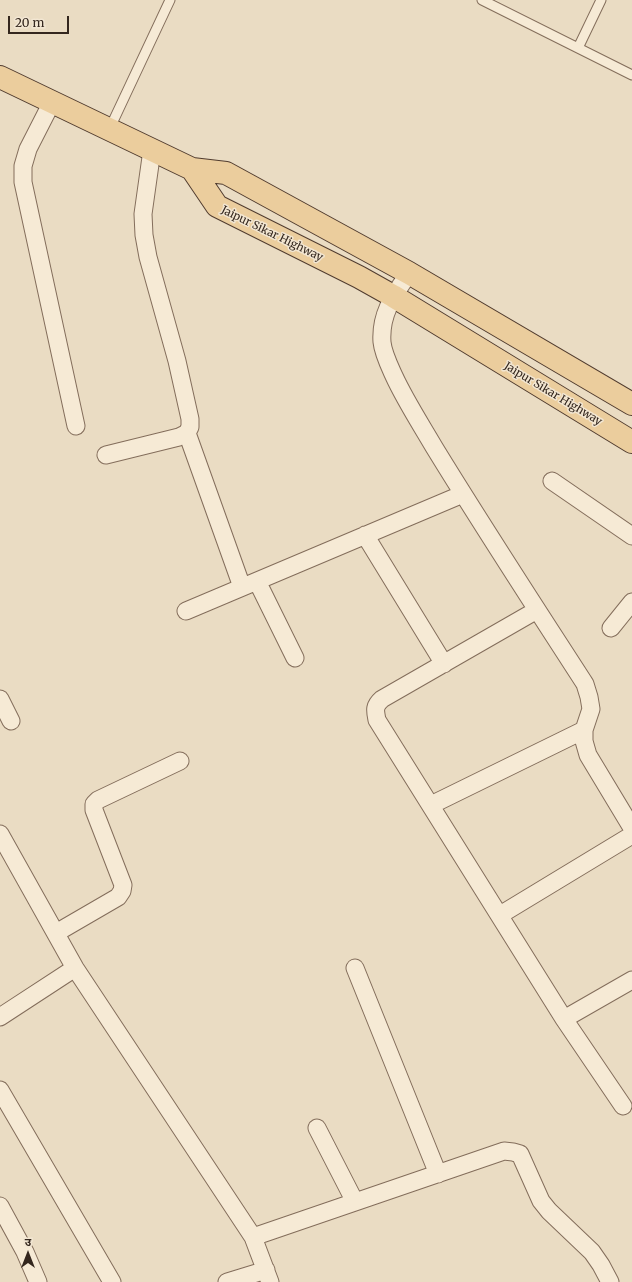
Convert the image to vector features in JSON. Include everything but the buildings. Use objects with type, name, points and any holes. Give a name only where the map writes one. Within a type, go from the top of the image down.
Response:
[{"type":"main road","points":[[0,77],[192,169],[226,173],[409,273],[632,404]]},
{"type":"main road","name":"Jaipur Sikar Highway","points":[[192,169],[217,206],[359,277],[393,296],[632,442]]},
{"type":"street","points":[[52,102],[28,149],[23,166],[23,182],[76,426]]},
{"type":"street","points":[[106,455],[179,437],[187,433],[190,427],[190,419],[182,380],[148,257],[144,235],[143,214],[152,150]]},
{"type":"street","points":[[409,273],[393,296],[382,327],[382,343],[389,364],[403,395],[463,494],[585,684],[591,709],[584,730],[584,741],[588,755],[632,828]]},
{"type":"street","points":[[187,433],[242,588]]},
{"type":"street","points":[[552,481],[632,536]]},
{"type":"street","points":[[186,611],[463,494]]},
{"type":"street","points":[[365,535],[444,664]]},
{"type":"street","points":[[257,581],[295,658]]},
{"type":"street","points":[[611,628],[632,602]]},
{"type":"street","points":[[537,610],[382,699],[376,704],[375,712],[377,720],[564,1019],[623,1106]]},
{"type":"street","points":[[0,699],[11,721]]},
{"type":"street","points":[[431,805],[584,730]]},
{"type":"street","points":[[56,933],[118,897],[122,891],[123,885],[94,810],[94,804],[98,800],[180,761]]},
{"type":"street","points":[[0,834],[75,968],[253,1237],[268,1276],[227,1282]]},
{"type":"street","points":[[500,915],[632,835]]},
{"type":"street","points":[[0,1017],[75,968]]},
{"type":"street","points":[[355,968],[438,1174]]},
{"type":"street","points":[[564,1019],[632,980]]},
{"type":"street","points":[[0,1090],[112,1282]]},
{"type":"street","points":[[317,1128],[355,1202]]},
{"type":"street","points":[[253,1237],[504,1151],[513,1152],[520,1154],[541,1201],[548,1211],[592,1252],[601,1264],[610,1282]]},
{"type":"street","points":[[0,1206],[25,1252],[38,1282]]},
{"type":"lane","points":[[109,130],[170,0]]},
{"type":"lane","points":[[482,0],[632,75]]},
{"type":"lane","points":[[578,48],[601,0]]}]
